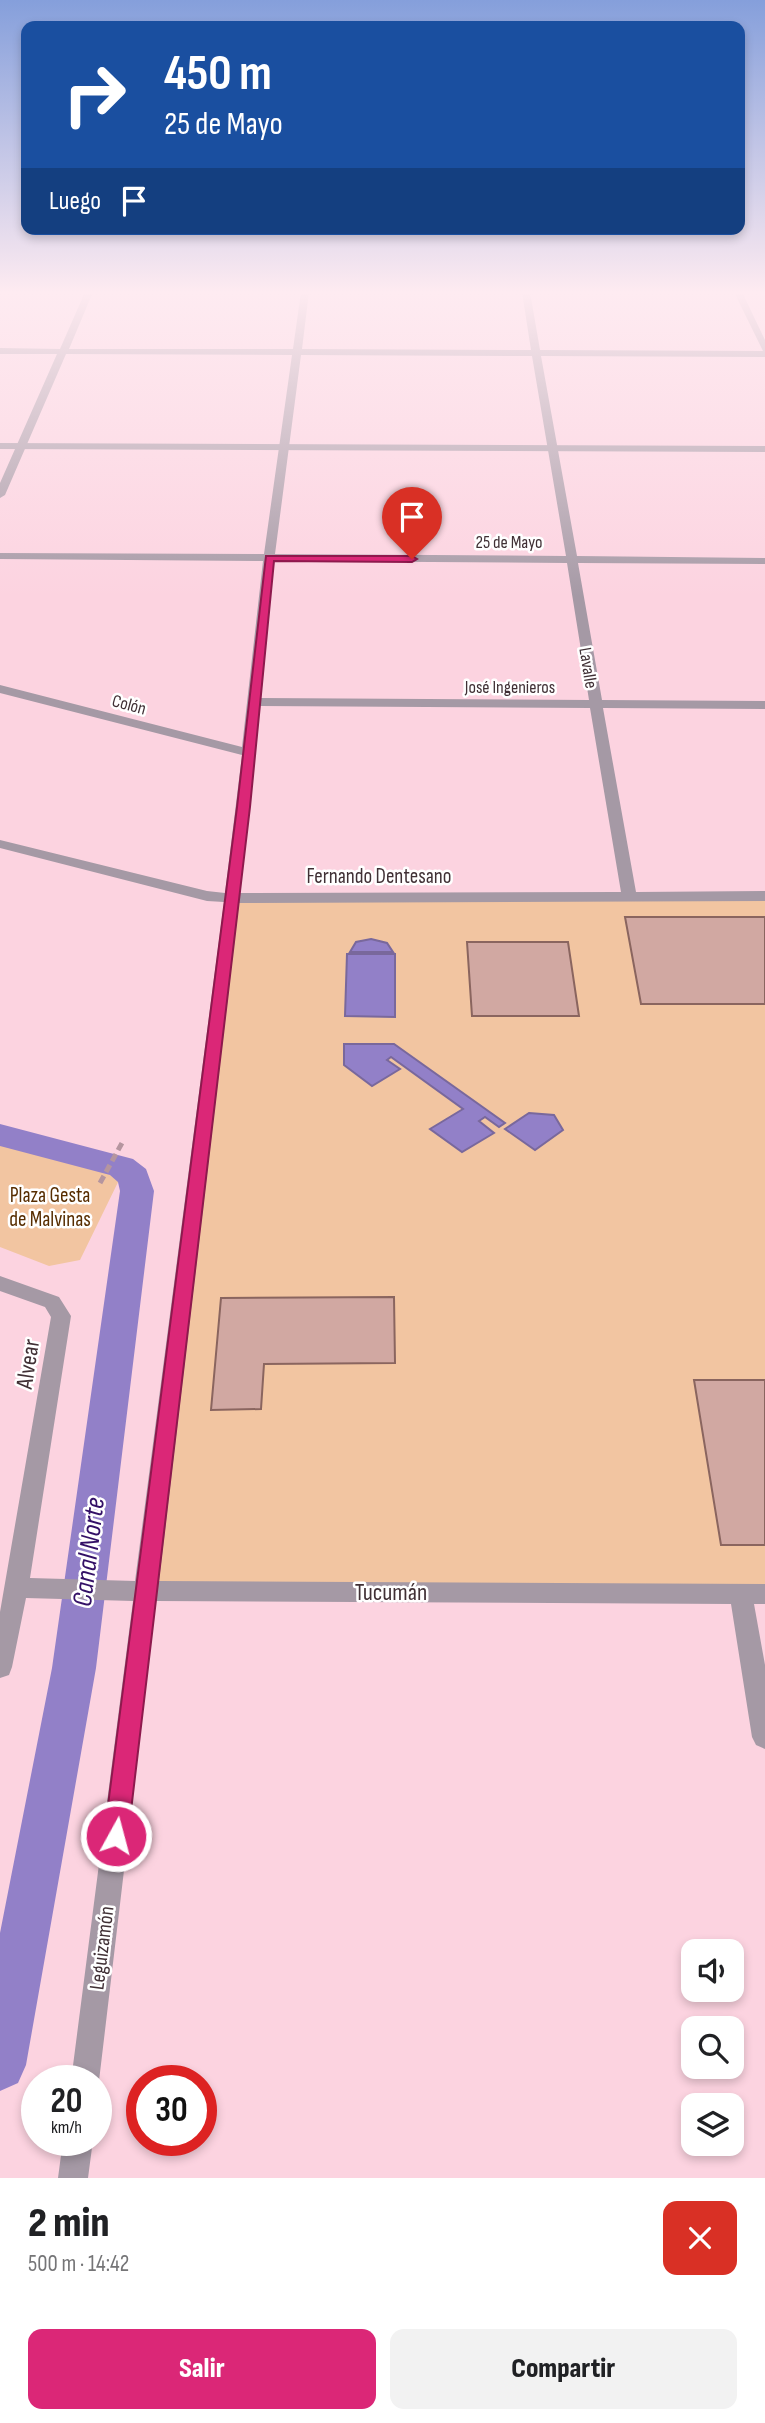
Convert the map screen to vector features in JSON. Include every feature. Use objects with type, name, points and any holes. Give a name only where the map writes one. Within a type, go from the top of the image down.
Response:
[{"type":"street","points":[[0,495],[45,394]]},
{"type":"street","name":"Leguizamón","points":[[87,2065],[249,753],[269,558],[292,394]]},
{"type":"street","name":"Lavalle","points":[[543,394],[594,705],[629,896]]},
{"type":"street","points":[[0,438],[25,442],[553,444],[765,449]]},
{"type":"street","points":[[553,444],[765,440]]},
{"type":"street","points":[[0,446],[25,442]]},
{"type":"street","name":"25 de Mayo","points":[[0,556],[765,561]]},
{"type":"street","name":"Colón","points":[[0,689],[249,753]]},
{"type":"street","name":"José Ingenieros","points":[[255,702],[765,705]]},
{"type":"street","name":"Fernando Dentesano","points":[[0,844],[207,896],[230,898],[765,896]]},
{"type":"street","name":"Alvear","points":[[0,1283],[52,1302],[61,1316],[17,1588],[0,1668]]},
{"type":"street","name":"Tucumán","points":[[17,1588],[753,1594]]},
{"type":"street","points":[[753,1594],[765,1737]]},
{"type":"street","points":[[73,2178],[76,2156]]},
{"type":"path","points":[[100,1183],[122,1143]]},
{"type":"green space","points":[[765,896],[765,1594],[147,1591],[230,898]]},
{"type":"green space","name":"Plaza Gesta de Malvinas","points":[[0,1142],[122,1174],[80,1260],[49,1266],[0,1247]]},
{"type":"shaded area","points":[[371,939],[387,943],[393,952],[350,952],[356,942]]},
{"type":"shaded area","points":[[347,954],[395,954],[395,1017],[345,1016]]},
{"type":"shaded area","points":[[344,1044],[394,1044],[505,1123],[499,1127],[485,1117],[479,1121],[494,1133],[462,1152],[430,1129],[463,1109],[391,1057],[387,1060],[400,1069],[372,1086],[344,1065]]},
{"type":"shaded area","points":[[529,1113],[554,1115],[563,1130],[535,1150],[505,1129]]},
{"type":"building","points":[[625,917],[765,917],[765,1004],[641,1004]]},
{"type":"building","points":[[467,942],[568,942],[579,1016],[472,1016]]},
{"type":"building","points":[[394,1297],[395,1363],[264,1364],[261,1409],[211,1410],[221,1298]]},
{"type":"building","points":[[694,1380],[765,1380],[765,1545],[721,1545]]},
{"type":"waterway","name":"Canal Norte","points":[[0,1135],[121,1167],[134,1177],[137,1191],[74,1668],[0,2065]]},
{"type":"route","points":[[116,1836],[243,807],[269,558],[412,559]]}]
